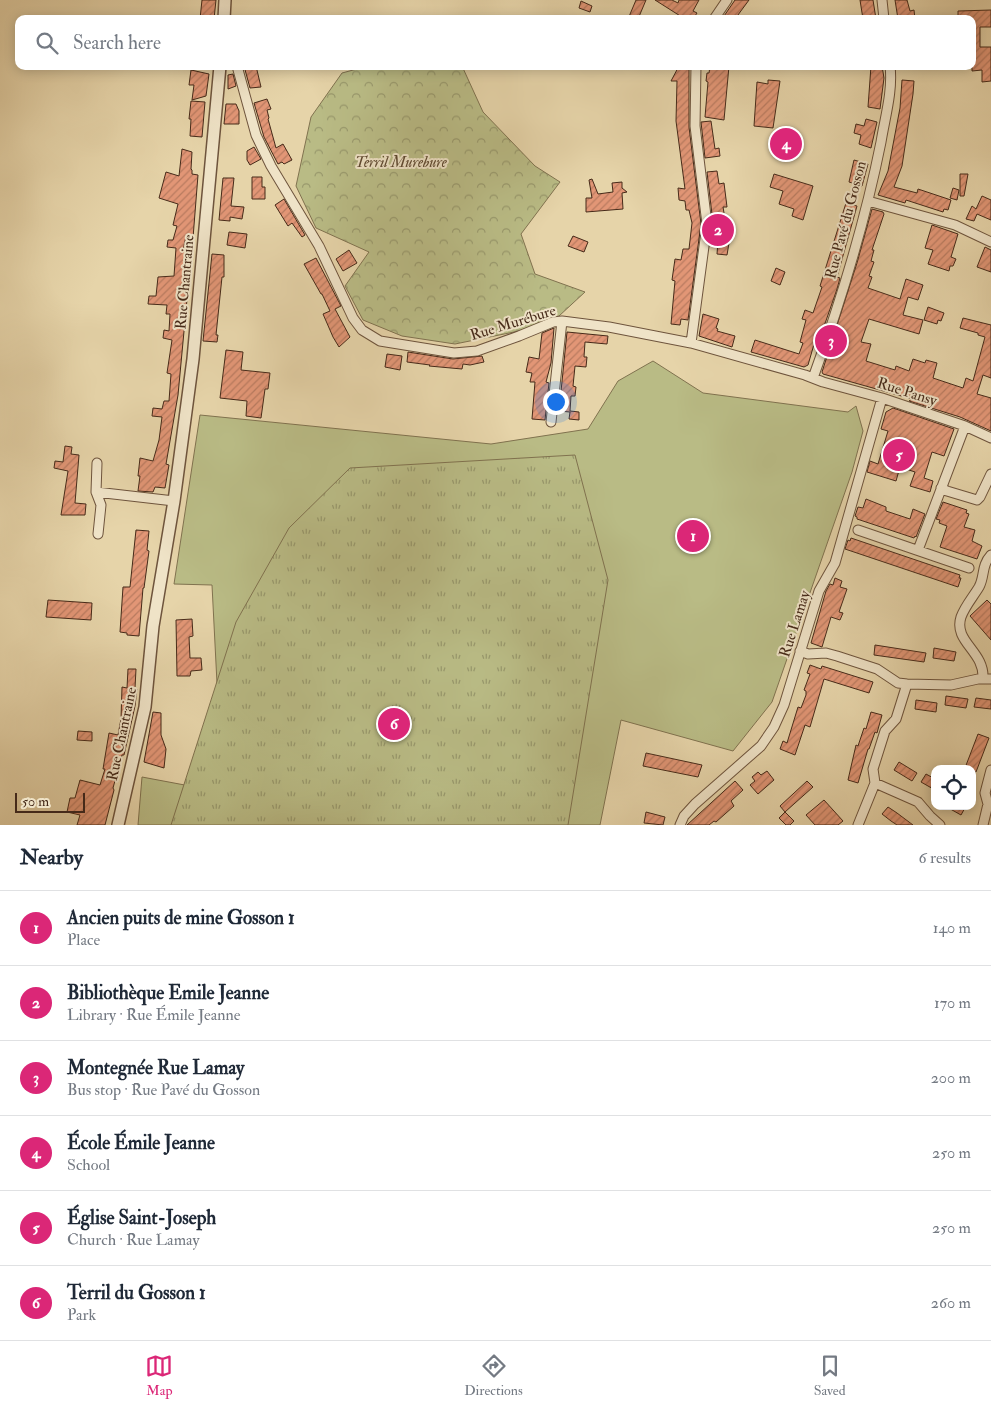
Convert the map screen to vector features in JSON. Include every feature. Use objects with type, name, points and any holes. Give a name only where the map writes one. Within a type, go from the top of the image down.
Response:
[{"type":"street","points":[[224,15],[225,0]]},
{"type":"street","points":[[717,15],[727,0]]},
{"type":"street","points":[[882,0],[884,15]]},
{"type":"street","name":"Rue Chantraine","points":[[118,825],[145,706],[153,626],[174,501],[192,358],[220,70]]},
{"type":"street","name":"Rue Murébure","points":[[238,70],[256,135],[271,166],[319,246],[353,318],[362,330],[380,341],[454,353],[477,351],[553,322],[562,321],[609,327],[691,343],[813,378]]},
{"type":"street","points":[[691,343],[707,224],[695,126],[696,70]]},
{"type":"street","name":"Rue Pavé du Gosson","points":[[813,378],[827,340],[868,201],[889,100],[890,70]]},
{"type":"street","points":[[868,201],[955,224],[991,242]]},
{"type":"street","points":[[551,422],[562,321]]},
{"type":"street","name":"Rue Pansy","points":[[813,378],[882,398],[965,426],[991,438]]},
{"type":"street","name":"Rue Lamay","points":[[680,825],[684,816],[695,804],[761,746],[774,727],[784,705],[819,591],[835,564],[882,398]]},
{"type":"street","points":[[918,550],[965,426]]},
{"type":"street","points":[[97,463],[96,492],[101,505],[98,534]]},
{"type":"street","points":[[941,488],[976,500],[980,497],[991,474]]},
{"type":"street","points":[[96,492],[174,501]]},
{"type":"street","points":[[858,530],[970,568]]},
{"type":"street","points":[[800,652],[812,654],[826,652],[877,669],[898,683],[951,685],[987,679],[975,652],[964,640],[959,625],[964,610],[981,584],[984,566],[991,555]]},
{"type":"street","points":[[858,825],[875,783],[874,764],[885,731],[896,719],[907,684]]},
{"type":"street","points":[[984,825],[988,804],[985,793],[991,770]]},
{"type":"street","points":[[875,783],[900,792],[918,802],[940,825]]},
{"type":"green space","name":"Terril Murebure","points":[[353,70],[464,70],[483,112],[535,166],[560,182],[521,234],[535,274],[585,292],[559,316],[519,331],[455,344],[402,336],[363,320],[345,286],[369,252],[316,228],[296,186],[311,117],[342,73]]},
{"type":"green space","points":[[653,361],[703,393],[848,412],[856,406],[863,431],[852,472],[772,702],[733,751],[621,720],[600,825],[138,825],[142,777],[190,786],[218,703],[212,585],[174,584],[200,415],[491,444],[588,429],[618,381]]},
{"type":"green space","points":[[575,455],[608,580],[568,825],[171,825],[236,622],[289,528],[350,468]]},
{"type":"building","points":[[202,0],[216,0],[214,15],[200,15]]},
{"type":"building","points":[[636,0],[646,0],[640,15],[630,15]]},
{"type":"building","points":[[655,0],[672,0],[678,3],[679,0],[699,0],[693,11],[697,13],[696,15],[679,15]]},
{"type":"building","points":[[735,0],[749,0],[738,15],[725,15]]},
{"type":"building","points":[[860,0],[873,0],[875,15],[862,15]]},
{"type":"building","points":[[895,0],[907,0],[910,11],[914,10],[915,15],[897,15]]},
{"type":"building","points":[[581,1],[592,6],[590,12],[579,8]]},
{"type":"building","points":[[991,10],[991,27],[980,27],[980,47],[991,47],[991,81],[982,82],[982,70],[972,71],[976,70],[976,15],[958,15],[958,11]]},
{"type":"building","points":[[191,70],[209,74],[206,96],[192,100],[194,85],[189,85]]},
{"type":"building","points":[[245,70],[257,70],[261,87],[250,88]]},
{"type":"building","points":[[677,70],[689,70],[689,127],[701,224],[688,320],[681,319],[680,325],[671,324],[675,281],[672,280],[675,259],[681,260],[683,249],[689,249],[692,223],[689,210],[686,210],[685,201],[679,200],[678,188],[685,189],[676,121],[677,81],[671,81]]},
{"type":"building","points":[[709,70],[729,70],[724,120],[705,117],[708,82],[706,81],[707,73],[709,73]]},
{"type":"building","points":[[871,70],[883,70],[884,78],[880,109],[868,107]]},
{"type":"building","points":[[233,74],[236,86],[228,89],[228,75]]},
{"type":"building","points":[[768,80],[780,81],[773,128],[754,126],[757,82],[768,84]]},
{"type":"building","points":[[902,80],[914,81],[902,166],[894,187],[917,193],[918,189],[951,200],[948,210],[944,209],[943,212],[906,200],[905,203],[878,195],[888,171],[900,108]]},
{"type":"building","points":[[267,99],[271,109],[267,110],[268,119],[276,148],[283,144],[292,160],[284,164],[282,162],[278,164],[264,137],[254,103]]},
{"type":"building","points":[[191,101],[205,102],[202,137],[190,136]]},
{"type":"building","points":[[226,104],[236,104],[239,111],[239,124],[224,124]]},
{"type":"building","points":[[866,119],[877,122],[871,148],[859,144],[861,135],[854,133],[856,124],[864,126]]},
{"type":"building","points":[[711,121],[715,149],[719,148],[720,156],[705,158],[701,122]]},
{"type":"building","points":[[254,147],[261,159],[250,165],[247,160],[247,151]]},
{"type":"building","points":[[182,149],[192,152],[192,174],[198,175],[193,238],[186,236],[183,251],[191,252],[191,257],[178,395],[166,464],[169,465],[165,488],[155,487],[153,492],[138,491],[140,458],[153,461],[159,440],[162,417],[152,416],[153,408],[162,409],[164,401],[169,401],[171,374],[167,373],[172,340],[163,338],[164,330],[169,331],[170,314],[166,314],[167,305],[148,304],[149,296],[156,296],[158,277],[174,276],[176,248],[167,247],[168,240],[173,240],[177,226],[173,225],[178,204],[159,198],[166,172],[179,176]]},
{"type":"building","points":[[854,160],[868,164],[862,186],[849,182]]},
{"type":"building","points":[[717,171],[719,184],[724,183],[727,207],[723,207],[726,225],[724,242],[729,243],[727,255],[717,254],[718,241],[711,240],[713,223],[707,172]]},
{"type":"building","points":[[774,174],[813,186],[803,220],[792,216],[794,209],[779,204],[783,191],[770,187]]},
{"type":"building","points":[[960,174],[968,174],[964,196],[960,196]]},
{"type":"building","points":[[252,177],[262,177],[262,187],[265,187],[265,199],[252,199]]},
{"type":"building","points":[[223,178],[234,178],[231,206],[244,207],[242,219],[230,217],[230,221],[219,220]]},
{"type":"building","points":[[592,179],[598,194],[613,192],[612,183],[622,182],[622,188],[627,192],[622,193],[623,209],[586,212],[586,198],[592,198],[589,180]]},
{"type":"building","points":[[953,188],[959,190],[957,200],[950,198]]},
{"type":"building","points":[[982,196],[991,200],[991,220],[977,214],[974,221],[966,219],[972,206],[976,209]]},
{"type":"building","points":[[284,199],[305,235],[302,237],[292,223],[288,226],[275,205]]},
{"type":"building","points":[[846,203],[857,206],[837,277],[840,278],[837,289],[821,335],[817,334],[808,365],[804,367],[751,352],[755,340],[799,354],[803,343],[800,342],[806,320],[802,319],[805,310],[813,313]]},
{"type":"building","points":[[872,209],[884,214],[872,250],[874,250],[871,261],[874,262],[869,276],[872,277],[868,288],[900,299],[906,279],[923,285],[918,300],[908,297],[903,315],[923,320],[919,334],[869,319],[861,342],[871,344],[866,361],[895,370],[896,366],[909,371],[913,359],[925,363],[926,360],[937,363],[933,378],[963,388],[966,378],[973,381],[985,337],[960,328],[963,318],[991,325],[991,378],[983,375],[977,394],[991,398],[991,431],[960,417],[909,401],[912,399],[823,374],[822,372]]},
{"type":"building","points":[[932,225],[958,234],[951,257],[956,259],[953,266],[950,266],[949,271],[928,264],[933,250],[925,248]]},
{"type":"building","points":[[229,232],[247,234],[245,248],[227,245]]},
{"type":"building","points":[[573,236],[588,242],[584,252],[568,246]]},
{"type":"building","points":[[985,247],[991,250],[991,272],[977,267]]},
{"type":"building","points":[[349,250],[357,263],[343,271],[336,259]]},
{"type":"building","points":[[212,254],[224,255],[224,277],[222,277],[216,335],[218,335],[217,342],[203,341]]},
{"type":"building","points":[[316,258],[341,306],[335,309],[350,337],[339,347],[323,314],[330,311],[304,264]]},
{"type":"building","points":[[776,268],[785,272],[780,285],[771,281]]},
{"type":"building","points":[[928,307],[944,313],[941,321],[938,320],[937,324],[924,320]]},
{"type":"building","points":[[703,314],[719,319],[717,331],[735,336],[732,347],[699,336]]},
{"type":"building","points":[[554,328],[551,363],[546,382],[549,383],[545,420],[532,419],[535,382],[530,382],[532,373],[526,372],[529,357],[539,359],[542,333]]},
{"type":"building","points":[[567,332],[608,336],[607,344],[585,342],[584,357],[587,357],[586,367],[575,366],[573,386],[576,387],[575,396],[571,396],[570,411],[579,412],[579,420],[569,419],[570,412],[559,411]]},
{"type":"building","points":[[226,350],[243,352],[241,370],[270,373],[268,389],[265,389],[261,418],[246,416],[247,401],[220,398]]},
{"type":"building","points":[[408,352],[453,359],[482,356],[484,362],[470,365],[463,364],[462,369],[429,366],[407,362]]},
{"type":"building","points":[[387,354],[402,356],[400,370],[385,367]]},
{"type":"building","points":[[893,408],[954,429],[944,456],[932,452],[924,478],[933,481],[930,492],[910,486],[915,472],[900,467],[896,481],[867,472],[870,461],[878,464],[888,431],[881,429],[886,412]]},
{"type":"building","points":[[65,446],[72,447],[71,454],[79,455],[75,503],[86,504],[85,515],[61,515],[68,471],[54,468],[55,461],[63,462]]},
{"type":"building","points":[[866,499],[886,507],[886,511],[910,519],[913,509],[925,514],[916,537],[914,538],[857,519],[855,516],[858,507],[863,508]]},
{"type":"building","points":[[943,502],[967,510],[966,513],[969,514],[964,527],[975,530],[972,541],[982,546],[977,559],[940,547],[947,526],[939,523],[940,520],[936,519]]},
{"type":"building","points":[[136,530],[149,531],[147,550],[149,551],[143,588],[139,636],[120,632],[123,587],[130,587]]},
{"type":"building","points":[[851,538],[960,575],[958,587],[845,549],[848,540],[850,541]]},
{"type":"building","points":[[835,578],[842,581],[840,587],[847,589],[839,612],[843,613],[840,620],[831,617],[822,647],[811,643],[826,591],[830,584],[833,585]]},
{"type":"building","points":[[48,600],[92,603],[91,620],[46,617]]},
{"type":"building","points":[[987,600],[991,604],[991,640],[970,616]]},
{"type":"building","points":[[192,619],[193,636],[189,637],[190,658],[201,658],[202,670],[191,671],[190,676],[177,676],[176,620]]},
{"type":"building","points":[[875,645],[926,653],[924,662],[874,655]]},
{"type":"building","points":[[934,648],[956,652],[954,661],[933,658]]},
{"type":"building","points":[[810,665],[821,669],[822,666],[873,682],[869,693],[824,679],[810,727],[805,725],[795,755],[780,749],[783,741],[787,743],[798,707],[801,708],[806,695],[804,690],[810,674],[807,673]]},
{"type":"building","points":[[128,669],[136,669],[135,688],[137,689],[135,706],[105,825],[77,825],[80,815],[67,812],[70,798],[75,798],[80,780],[100,785],[105,769],[103,769],[109,733],[118,735],[121,719],[122,687],[127,688]]},
{"type":"building","points":[[946,696],[968,699],[966,708],[945,705]]},
{"type":"building","points":[[976,698],[991,700],[991,709],[974,707]]},
{"type":"building","points":[[916,700],[937,703],[936,712],[915,709]]},
{"type":"building","points":[[153,712],[161,713],[161,735],[166,749],[164,768],[144,762]]},
{"type":"building","points":[[871,712],[882,715],[877,733],[875,732],[868,749],[858,783],[848,780],[856,745],[858,746],[864,728],[866,729]]},
{"type":"building","points":[[78,731],[92,732],[92,741],[77,740]]},
{"type":"building","points":[[978,734],[989,738],[976,772],[976,765],[966,765]]},
{"type":"building","points":[[646,753],[702,765],[698,777],[643,766]]},
{"type":"building","points":[[899,762],[917,773],[912,781],[894,770]]},
{"type":"building","points":[[767,771],[774,780],[758,794],[750,785],[755,781],[752,777],[758,772],[761,775]]},
{"type":"building","points":[[926,774],[931,777],[931,788],[921,782]]},
{"type":"building","points":[[735,781],[743,790],[731,801],[734,806],[716,822],[714,821],[709,825],[687,825]]},
{"type":"building","points":[[807,781],[813,787],[785,812],[780,806]]},
{"type":"building","points":[[824,800],[843,821],[838,825],[815,825],[806,815]]},
{"type":"building","points":[[888,807],[913,825],[897,825],[891,821],[882,814]]},
{"type":"building","points":[[952,810],[964,810],[961,815]]},
{"type":"building","points":[[646,812],[665,817],[663,825],[644,823]]},
{"type":"building","points":[[785,812],[794,821],[790,825],[786,825],[779,818]]},
{"type":"place","name":"École Émile Jeanne","points":[[786,144]]},
{"type":"place","name":"Bibliothèque Emile Jeanne","points":[[718,230]]},
{"type":"place","name":"Montegnée Rue Lamay","points":[[831,341]]},
{"type":"place","name":"Église Saint-Joseph","points":[[899,455]]},
{"type":"place","name":"Ancien puits de mine Gosson 1","points":[[693,536]]},
{"type":"place","name":"Terril du Gosson 1","points":[[394,724]]}]
